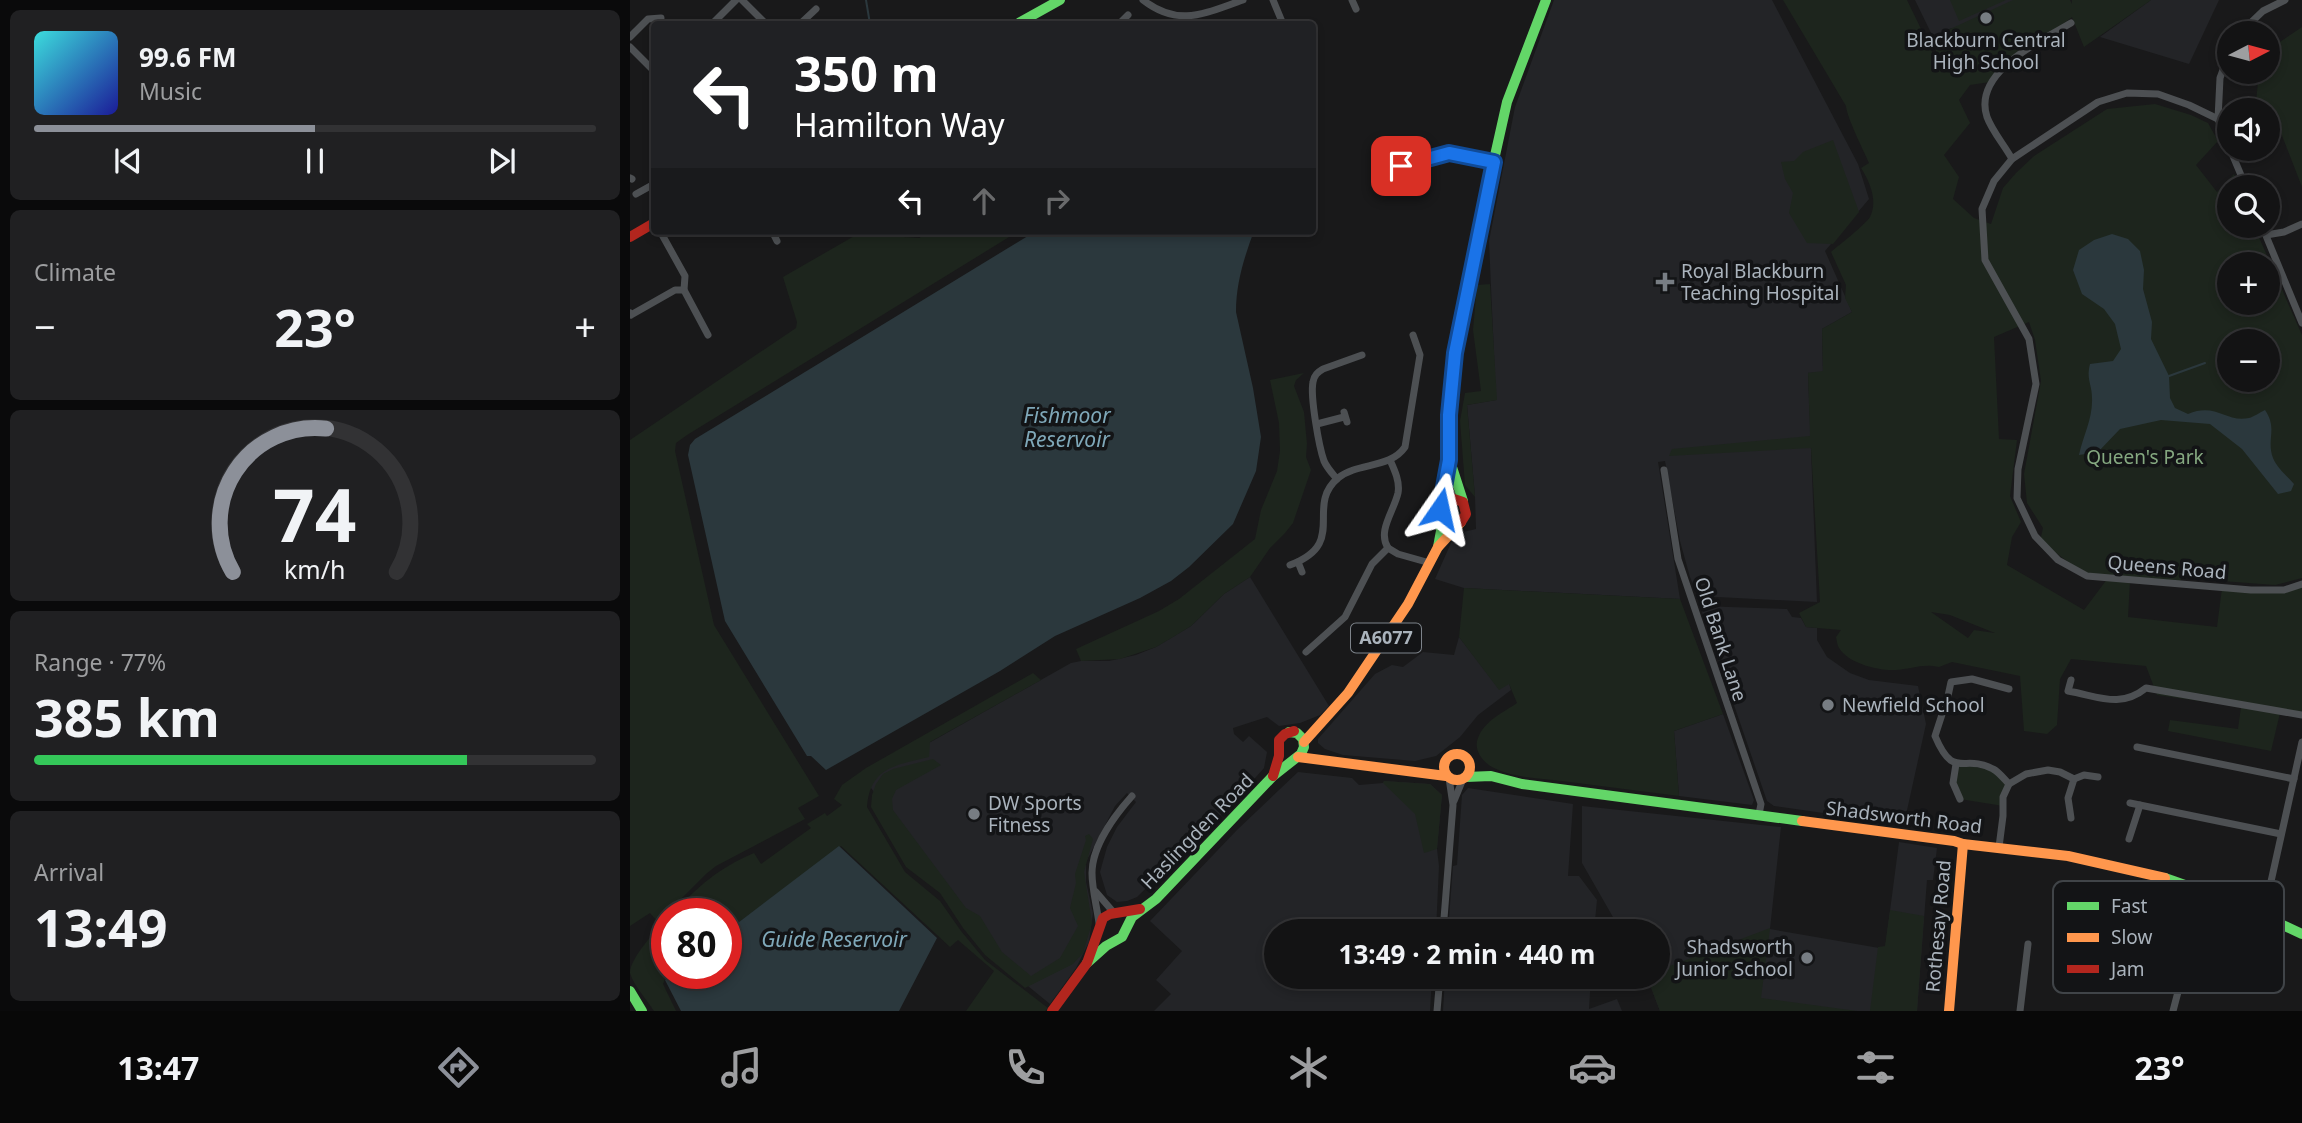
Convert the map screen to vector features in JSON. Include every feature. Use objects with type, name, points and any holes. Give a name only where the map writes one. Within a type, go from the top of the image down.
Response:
[{"type":"main road","points":[[1022,21],[1060,0]]},
{"type":"main road","name":"A6077","points":[[1297,757],[1303,751],[1304,743],[1348,693],[1379,649],[1408,604],[1438,547],[1449,460],[1449,415],[1455,353],[1507,103],[1546,0]]},
{"type":"main road","points":[[630,237],[651,225]]},
{"type":"main road","name":"A6077","points":[[1438,547],[1464,519],[1467,510],[1449,460]]},
{"type":"main road","points":[[1461,522],[1448,523],[1441,509],[1451,498],[1463,501]]},
{"type":"main road","name":"A6077","points":[[1279,752],[1279,740],[1289,732],[1321,721]]},
{"type":"main road","points":[[1289,732],[1297,733],[1304,743],[1326,760]]},
{"type":"main road","points":[[1279,752],[1289,759],[1297,757]]},
{"type":"main road","name":"Haslingden Road","points":[[1273,776],[1279,752]]},
{"type":"main road","name":"Shadsworth Road","points":[[1448,757],[1458,754],[1491,776]]},
{"type":"main road","name":"Shadsworth Road","points":[[1297,757],[1416,771],[1454,780],[1491,776],[1522,783],[1954,841],[1963,845],[1999,847],[2117,864],[2173,881]]},
{"type":"main road","name":"Haslingden Road","points":[[1126,926],[1181,874],[1273,776],[1297,757]]},
{"type":"main road","points":[[1416,771],[1448,757]]},
{"type":"main road","points":[[1448,757],[1443,768],[1448,777]]},
{"type":"main road","points":[[1464,778],[1470,769],[1469,760]]},
{"type":"main road","name":"Rothesay Road","points":[[1948,1011],[1963,845]]},
{"type":"main road","name":"Haslingden Road","points":[[1115,914],[1144,908]]},
{"type":"main road","points":[[1115,914],[1126,926]]},
{"type":"main road","name":"A6077","points":[[1087,963],[1099,927],[1107,916],[1115,914]]},
{"type":"main road","name":"Shadsworth Road","points":[[2284,924],[2302,934]]},
{"type":"main road","name":"A6077","points":[[1052,1011],[1087,963],[1122,937],[1126,926]]},
{"type":"main road","points":[[1099,927],[1102,937],[1114,942]]},
{"type":"main road","points":[[630,991],[642,1011]]},
{"type":"street","points":[[715,21],[736,0]]},
{"type":"street","points":[[742,0],[763,21]]},
{"type":"street","points":[[1143,0],[1171,16],[1196,16],[1243,0]]},
{"type":"street","points":[[1156,9],[1161,0]]},
{"type":"street","points":[[1273,0],[1282,21]]},
{"type":"street","points":[[1352,0],[1356,9]]},
{"type":"street","points":[[2252,21],[2263,10],[2285,0]]},
{"type":"street","points":[[803,21],[815,10],[820,19]]},
{"type":"street","points":[[1122,21],[1128,15]]},
{"type":"street","points":[[1196,16],[1197,21]]},
{"type":"street","points":[[630,37],[648,19],[661,18]]},
{"type":"street","points":[[2012,159],[1987,117],[1985,99],[1990,82],[2008,63],[2071,23]]},
{"type":"street","points":[[630,47],[651,68]]},
{"type":"street","name":"Queens Road","points":[[2217,119],[2189,104],[2158,94],[2127,93],[2098,102],[2012,159],[1994,181],[1982,209],[1985,260],[2029,339],[2036,384],[2018,469],[2017,498],[2035,536],[2058,560],[2087,576],[2251,590],[2284,590],[2302,584]]},
{"type":"street","points":[[1377,173],[1449,153],[1494,162]]},
{"type":"street","points":[[636,194],[651,186]]},
{"type":"street","points":[[2280,233],[2302,224]]},
{"type":"street","points":[[662,235],[685,276],[684,290],[708,335]]},
{"type":"street","points":[[774,235],[777,241]]},
{"type":"street","points":[[2267,238],[2302,323]]},
{"type":"street","points":[[630,313],[631,315],[675,290],[684,290]]},
{"type":"street","points":[[1302,572],[1294,563],[1312,554],[1322,539],[1324,499],[1337,479],[1354,470],[1390,460],[1403,450],[1408,438],[1420,355],[1413,335]]},
{"type":"street","points":[[1337,479],[1324,460],[1313,396],[1314,378],[1323,369],[1359,356],[1359,368]]},
{"type":"street","points":[[1317,424],[1345,417]]},
{"type":"street","points":[[1390,460],[1396,475],[1398,493],[1384,536],[1388,548],[1398,554],[1430,563]]},
{"type":"street","name":"Old Bank Lane","points":[[1664,470],[1678,559],[1761,804],[1759,814]]},
{"type":"street","points":[[1306,652],[1345,617],[1372,564],[1388,548]]},
{"type":"street","points":[[2009,689],[1972,680],[1951,682],[1935,736],[1942,752],[1956,764],[1983,765],[1994,769],[2009,784]]},
{"type":"street","points":[[2071,680],[2068,691],[2116,701],[2136,696],[2146,688],[2302,715]]},
{"type":"street","points":[[2271,881],[2302,742]]},
{"type":"street","points":[[2137,747],[2294,779]]},
{"type":"street","points":[[1956,764],[1953,783],[1960,799]]},
{"type":"street","points":[[1999,847],[2003,797],[2009,784],[2026,774],[2048,770],[2074,779]]},
{"type":"street","points":[[2071,818],[2067,798],[2074,779],[2084,775],[2098,777]]},
{"type":"street","points":[[1444,919],[1453,805],[1448,777]]},
{"type":"street","points":[[1453,805],[1464,778]]},
{"type":"street","points":[[1099,927],[1092,874],[1095,855],[1119,812],[1132,796]]},
{"type":"street","points":[[2130,803],[2281,834]]},
{"type":"street","points":[[2129,839],[2140,805]]},
{"type":"street","points":[[1096,892],[1115,914]]},
{"type":"street","points":[[2020,1011],[2028,944]]},
{"type":"street","points":[[1437,1011],[1439,989]]},
{"type":"street","points":[[2173,1011],[2178,993]]},
{"type":"shaded area","name":"Royal Blackburn Teaching Hospital","points":[[1554,0],[1772,0],[1858,164],[1869,199],[1825,251],[1852,312],[1822,329],[1823,372],[1808,373],[1817,602],[1698,596],[1680,541],[1665,461],[1658,462],[1680,599],[1464,588],[1435,579],[1455,534],[1476,529],[1467,405],[1496,400],[1489,241],[1515,107]]},
{"type":"shaded area","points":[[1915,0],[2070,0],[1949,29],[1933,37]]},
{"type":"shaded area","points":[[2151,0],[2219,0],[2189,64],[2100,37]]},
{"type":"shaded area","points":[[1250,577],[1329,706],[1320,715],[1300,723],[1279,726],[1267,717],[1233,728],[1234,734],[1243,742],[1249,736],[1267,752],[1264,768],[1232,804],[1137,897],[1117,902],[1107,895],[1100,872],[1107,847],[1117,827],[1136,802],[1127,793],[1115,806],[1086,862],[1086,882],[1093,913],[1089,942],[1076,968],[1050,1004],[980,947],[865,779],[1071,663],[1109,661],[1156,647],[1191,626],[1224,594]]},
{"type":"shaded area","name":"Newfield School","points":[[1700,606],[1787,609],[1792,617],[1801,618],[1806,627],[1817,628],[1817,640],[1827,657],[1850,673],[1869,680],[1918,686],[1926,724],[1904,824],[1887,818],[1879,821],[1774,806],[1767,801]]},
{"type":"shaded area","points":[[1459,637],[1499,689],[1509,683],[1511,690],[1478,715],[1460,737],[1436,756],[1415,761],[1343,755],[1325,749],[1318,743],[1318,739],[1375,674],[1392,665],[1403,667],[1423,652],[1454,655]]},
{"type":"shaded area","points":[[1723,714],[1754,800],[1752,805],[1679,796],[1674,731]]},
{"type":"shaded area","points":[[1298,772],[1352,778],[1359,785],[1384,781],[1430,784],[1442,795],[1437,849],[1439,866],[1437,919],[1264,919],[1264,989],[1431,989],[1430,1011],[1154,1011],[1171,994],[1156,980],[1182,951],[1150,921],[1237,830]]},
{"type":"shaded area","points":[[1468,788],[1573,804],[1568,876],[1579,876],[1597,900],[1595,919],[1449,919],[1453,866],[1457,865],[1462,795]]},
{"type":"shaded area","points":[[1582,806],[1781,827],[1770,929],[1885,949],[1899,842],[1937,848],[1933,880],[1927,880],[1917,1011],[1660,1011],[1652,989],[1670,989],[1670,919],[1614,919],[1582,863]]},
{"type":"shaded area","points":[[1444,989],[1590,989],[1589,1009],[1617,999],[1622,1011],[1443,1011]]},
{"type":"green space","name":"Queen's Park","points":[[1783,0],[1907,0],[1939,66],[1933,37],[2013,0],[2070,0],[2072,4],[2072,0],[2151,0],[2084,47],[2072,17],[1990,82],[1970,85],[1959,100],[1970,123],[1944,155],[1959,177],[1953,199],[1974,218],[1991,224],[2003,188],[2016,173],[2034,156],[2107,109],[2155,104],[2208,123],[2217,139],[2196,165],[2217,192],[2217,238],[2259,238],[2265,252],[2217,252],[2217,315],[2280,315],[2280,285],[2302,335],[2302,578],[2275,585],[2182,578],[2178,584],[2130,580],[2128,617],[2217,627],[2222,588],[2284,590],[2302,582],[2302,716],[2280,713],[2271,751],[2168,731],[2170,720],[2238,729],[2241,707],[2157,695],[2146,666],[2071,659],[2060,679],[2057,725],[2047,734],[2024,731],[2020,676],[1952,662],[1939,667],[1922,666],[1895,670],[1856,662],[1838,647],[1836,637],[1841,630],[1806,627],[1799,613],[1820,602],[1811,448],[1669,456],[1672,449],[1810,436],[1808,373],[1823,371],[1822,329],[1852,312],[1845,298],[1846,285],[1831,252],[1867,221],[1873,205],[1870,185],[1861,168],[1869,163],[1847,111]],"holes":[[[2029,322],[2035,340],[2041,381],[2024,474],[2027,503],[2043,528],[2040,541],[2087,576],[2108,578],[2084,610],[2007,565],[2012,537],[2021,522],[2010,496],[2017,440],[1999,439],[1994,337]],[[1931,612],[1950,615],[1995,633],[1974,630],[1968,638]]]},
{"type":"green space","points":[[1950,0],[2006,0],[1959,21]]},
{"type":"green space","points":[[2302,27],[2302,187],[2280,130],[2280,98],[2256,98],[2258,84],[2280,84],[2280,42]]},
{"type":"green space","points":[[1833,140],[1859,212],[1833,244],[1807,243],[1789,213],[1793,193],[1785,179],[1781,162],[1794,161],[1803,152]]},
{"type":"green space","points":[[856,235],[903,235],[920,238],[921,235],[1012,235],[676,443],[675,451],[714,625],[819,796],[798,808],[805,819],[716,866],[682,898],[651,898],[651,914],[630,926],[630,440],[796,328],[797,322],[783,277]]},
{"type":"green space","points":[[1490,284],[1497,400],[1467,405],[1475,497],[1465,485],[1460,421],[1465,393],[1481,391],[1473,330],[1477,285]]},
{"type":"green space","points":[[1304,373],[1294,386],[1304,412],[1306,457],[1311,470],[1293,523],[1270,548],[1250,577],[1224,594],[1191,626],[1156,647],[1120,659],[1081,661],[1076,649],[1179,599],[1255,539],[1261,510],[1277,471],[1280,451],[1279,423],[1270,380]]},
{"type":"green space","points":[[1464,588],[1680,599],[1723,714],[1674,731],[1679,796],[1519,776],[1486,763],[1477,747],[1481,732],[1495,718],[1517,703],[1509,684],[1499,690],[1459,637]]},
{"type":"green space","points":[[1033,673],[1041,680],[930,742],[929,757],[887,770],[873,783],[867,807],[905,872],[940,901],[985,960],[1048,1008],[1045,1011],[966,1011],[994,971],[958,940],[950,947],[841,846],[742,920],[742,898],[688,898],[719,872],[741,859],[754,853],[761,864],[811,828],[807,824],[825,813],[827,816],[842,805],[834,799],[842,785],[866,768]]},
{"type":"green space","points":[[933,759],[941,765],[896,790],[892,799],[893,810],[966,908],[980,916],[1002,952],[1031,976],[1060,958],[1078,926],[1070,908],[1076,883],[1075,874],[1085,836],[1089,834],[1093,839],[1084,872],[1092,923],[1083,953],[1073,964],[1025,988],[985,955],[940,893],[906,867],[871,807],[872,795],[883,774]]},
{"type":"green space","points":[[1956,764],[1994,770],[2009,784],[2003,806],[1960,799],[1953,783]]},
{"type":"green space","points":[[1384,781],[1430,784],[1442,795],[1437,849],[1424,853],[1415,814]]},
{"type":"green space","points":[[1890,910],[1924,916],[1917,1011],[1870,1011],[1878,947],[1885,946]]},
{"type":"green space","points":[[1770,928],[1761,998],[1857,1011],[1660,1011],[1652,989],[1670,989],[1670,966]]},
{"type":"green space","points":[[651,937],[651,989],[665,989],[676,1011],[654,1011],[638,988],[630,973],[639,952]]},
{"type":"water","points":[[2112,234],[2128,239],[2140,251],[2144,270],[2143,289],[2152,322],[2151,339],[2169,376],[2170,398],[2175,408],[2188,414],[2206,410],[2241,419],[2265,410],[2271,423],[2273,458],[2294,484],[2291,491],[2278,494],[2242,449],[2210,424],[2161,420],[2120,429],[2098,452],[2079,455],[2092,405],[2090,364],[2113,361],[2121,349],[2115,324],[2104,309],[2082,294],[2073,270],[2079,250],[2094,240]]},
{"type":"water","name":"Fishmoor Reservoir","points":[[1029,235],[1253,235],[1241,271],[1236,312],[1261,437],[1256,471],[1233,524],[1171,581],[1055,636],[1000,671],[826,770],[811,756],[807,756],[725,621],[688,455],[690,445],[695,439]]},
{"type":"water","name":"Guide Reservoir","points":[[839,846],[937,938],[899,1011],[681,1011],[670,989],[742,989],[742,920]]},
{"type":"waterway","points":[[866,0],[870,21]]},
{"type":"waterway","points":[[2169,376],[2205,363]]},
{"type":"traffic: fast","points":[[1022,21],[1060,0]]},
{"type":"traffic: fast","points":[[1438,547],[1441,531],[1440,509],[1449,460],[1449,415],[1456,353],[1487,191],[1507,102],[1546,0]]},
{"type":"traffic: fast","points":[[1451,464],[1463,501]]},
{"type":"traffic: fast","points":[[1087,963],[1106,946],[1122,937],[1132,917],[1156,899],[1273,776],[1301,754],[1303,739],[1297,733],[1289,732]]},
{"type":"traffic: fast","points":[[1466,777],[1491,776],[1522,784],[1802,821]]},
{"type":"traffic: fast","points":[[2165,878],[2174,881]]},
{"type":"traffic: fast","points":[[2284,926],[2302,934]]},
{"type":"traffic: fast","points":[[630,991],[642,1011]]},
{"type":"traffic: slow","points":[[1304,742],[1348,693],[1408,604],[1438,547],[1461,522]]},
{"type":"traffic: slow","points":[[1457,754],[1467,757],[1470,767],[1467,777],[1457,780],[1447,777],[1444,767],[1447,757],[1457,754]]},
{"type":"traffic: slow","points":[[1298,757],[1446,776]]},
{"type":"traffic: slow","points":[[1802,821],[2068,856],[2165,878]]},
{"type":"traffic: slow","points":[[1949,1011],[1963,844]]},
{"type":"traffic: jam","points":[[630,237],[651,225]]},
{"type":"traffic: jam","points":[[1442,505],[1451,498],[1463,502],[1466,514],[1461,522],[1454,524]]},
{"type":"traffic: jam","points":[[1273,776],[1279,756],[1279,740],[1294,731]]},
{"type":"traffic: jam","points":[[1052,1011],[1087,963],[1103,918],[1110,914],[1140,909]]},
{"type":"place","name":"Blackburn Central High School","points":[[1986,18]]},
{"type":"place","name":"Royal Blackburn Teaching Hospital","points":[[1665,282]]},
{"type":"place","name":"Newfield School","points":[[1828,705]]},
{"type":"place","name":"DW Sports Fitness","points":[[974,814]]},
{"type":"place","name":"Shadsworth Junior School","points":[[1807,958]]},
{"type":"route","points":[[1401,166],[1449,153],[1494,162],[1455,353],[1449,415],[1449,460],[1440,509]]}]
